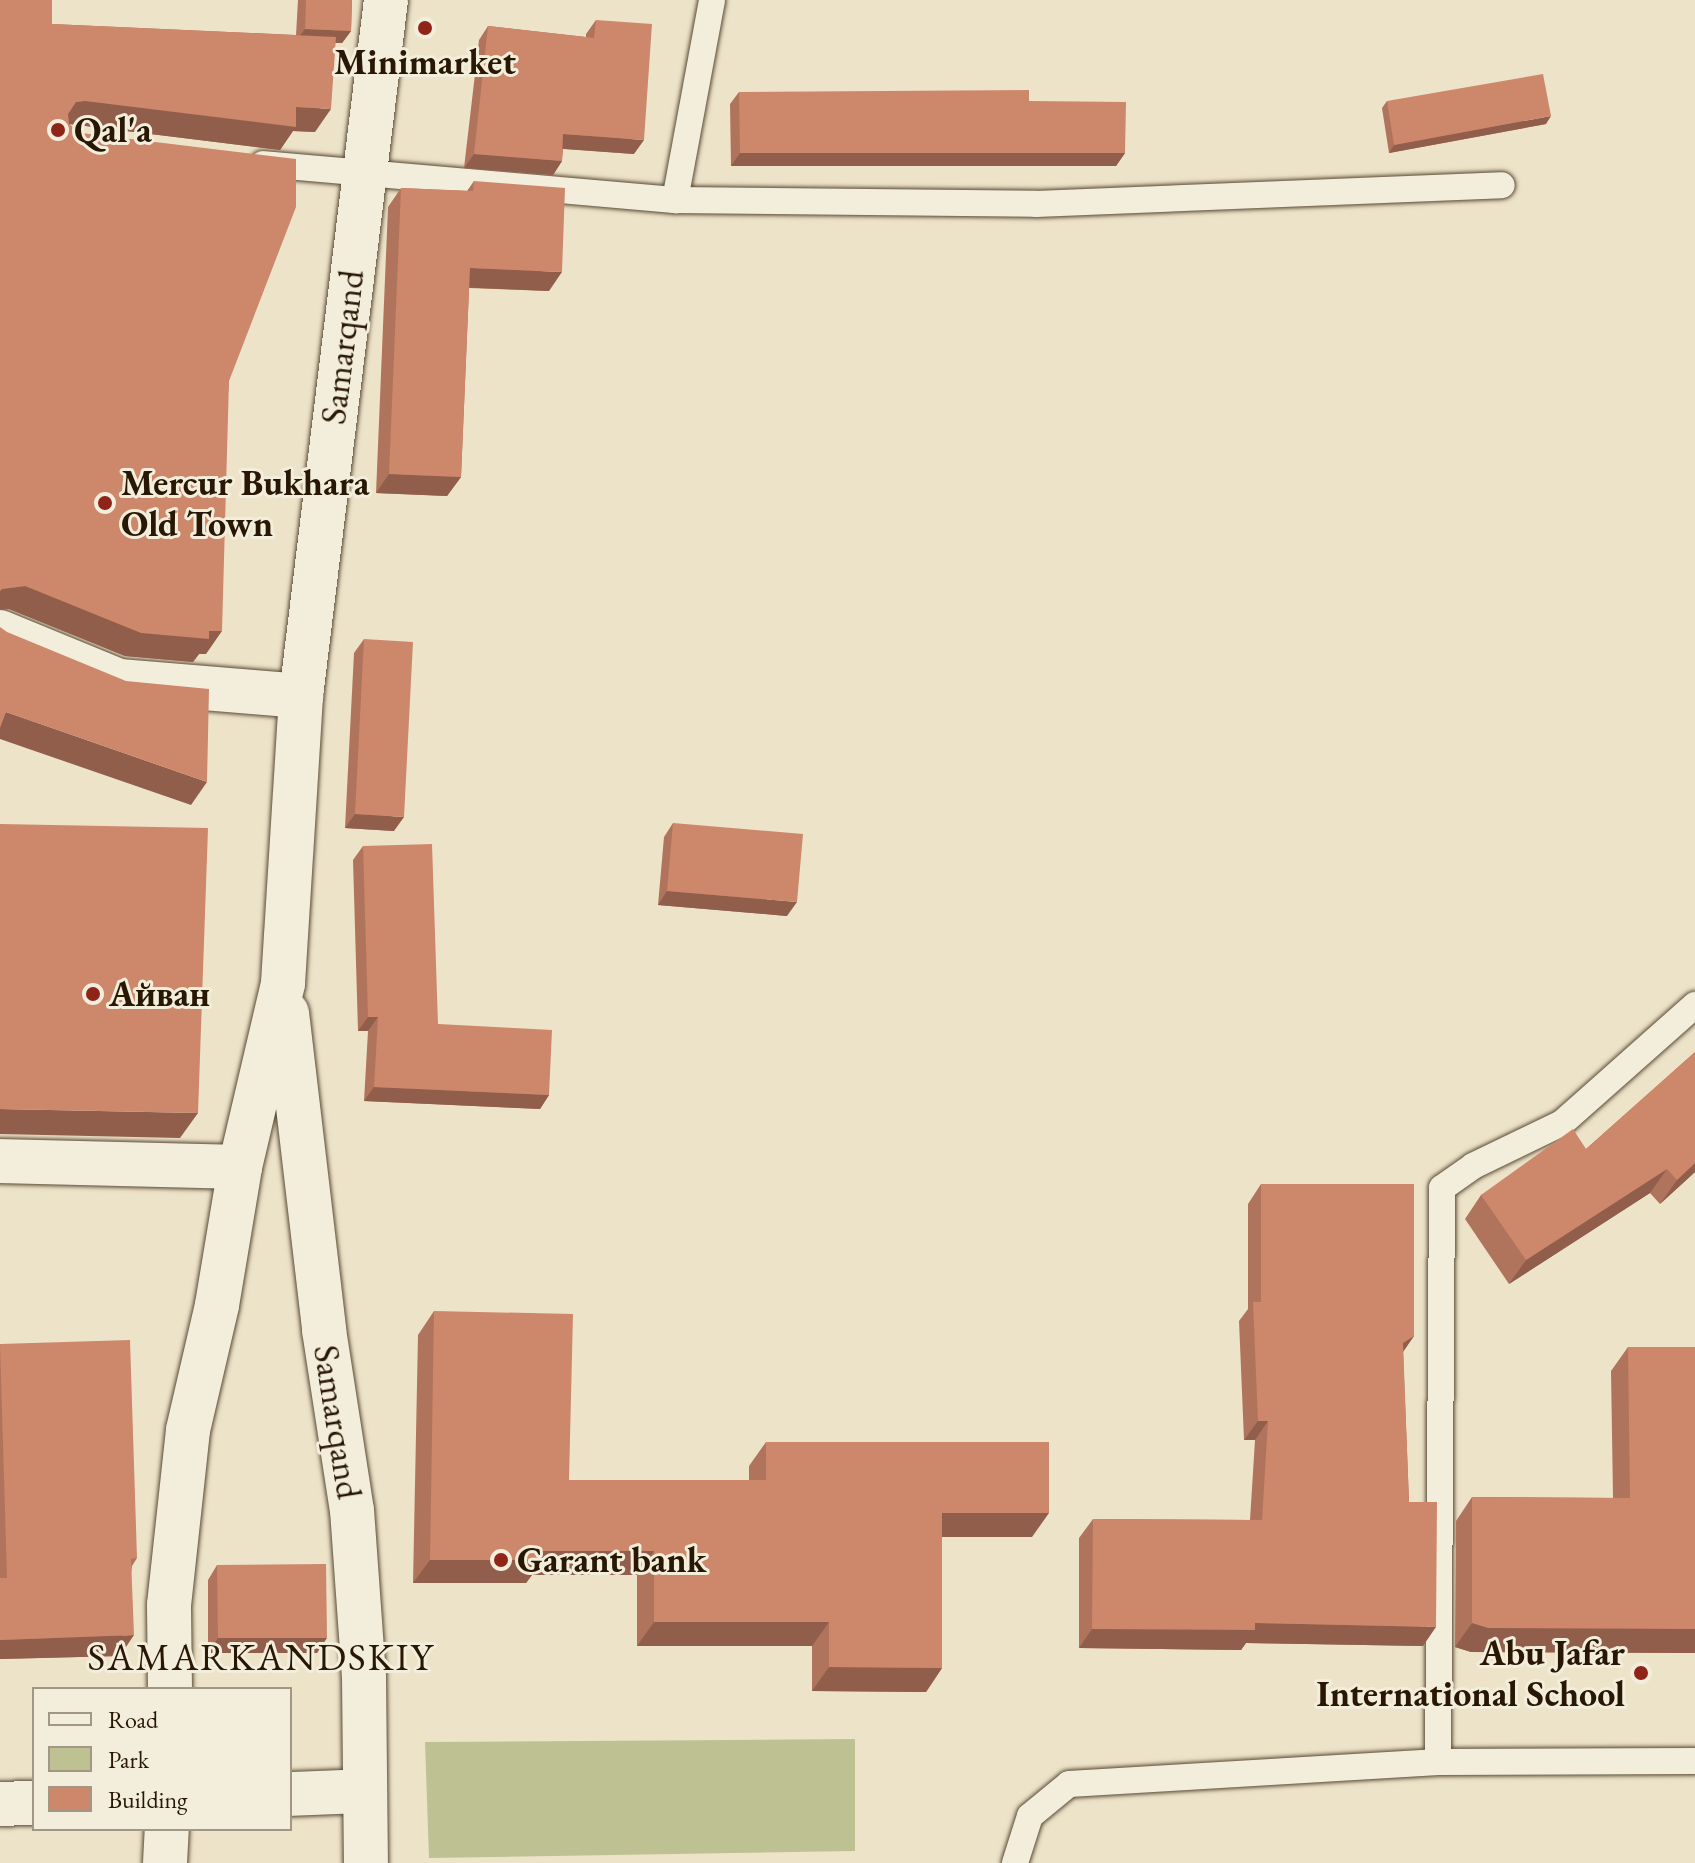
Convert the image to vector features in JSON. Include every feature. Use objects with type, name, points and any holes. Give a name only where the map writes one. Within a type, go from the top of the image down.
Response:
[{"type":"street","name":"Samarqand","points":[[170,1687],[169,1605],[188,1430],[217,1305],[240,1167],[283,983],[301,696],[362,176],[386,0]]},
{"type":"street","points":[[0,632],[119,681],[301,696]]},
{"type":"street","name":"Samarqand","points":[[283,983],[324,1330],[352,1510],[366,1863]]},
{"type":"street","points":[[0,1161],[240,1167]]},
{"type":"street","points":[[292,1794],[365,1791]]},
{"type":"street","points":[[0,1804],[32,1803]]},
{"type":"street","points":[[165,1863],[167,1831]]},
{"type":"lane","points":[[675,200],[712,0]]},
{"type":"lane","points":[[238,161],[362,176],[675,200],[1036,204],[1502,185]]},
{"type":"lane","points":[[1438,1762],[1442,1188],[1473,1166],[1562,1123],[1695,1005]]},
{"type":"lane","points":[[1015,1863],[1030,1816],[1069,1784],[1438,1762],[1695,1761]]},
{"type":"green space","points":[[855,1739],[855,1851],[429,1858],[425,1742]]},
{"type":"building","name":"Mercur Bukhara Old Town","points":[[0,0],[52,0],[52,24],[336,37],[331,109],[296,107],[296,127],[85,101],[76,102],[68,114],[69,124],[81,133],[296,159],[296,207],[229,381],[222,631],[209,631],[209,639],[141,633],[25,586],[0,591]]},
{"type":"building","points":[[306,0],[352,0],[351,31],[305,29]]},
{"type":"building","points":[[596,20],[652,24],[644,140],[563,134],[562,161],[474,154],[488,26],[594,38]]},
{"type":"building","points":[[1543,74],[1551,116],[1394,145],[1387,101]]},
{"type":"building","points":[[1029,90],[1029,101],[1126,102],[1125,153],[740,153],[739,92]]},
{"type":"building","points":[[474,181],[565,188],[562,272],[470,268],[461,477],[389,474],[401,188],[473,191]]},
{"type":"building","points":[[0,627],[126,681],[209,689],[207,782],[6,712],[0,728]]},
{"type":"building","points":[[364,639],[413,642],[404,817],[355,814]]},
{"type":"building","points":[[673,823],[803,834],[797,902],[667,891]]},
{"type":"building","name":"Айван","points":[[0,824],[208,828],[198,1113],[0,1109]]},
{"type":"building","points":[[432,844],[438,1024],[552,1030],[549,1095],[374,1087],[378,1017],[368,1017],[363,846]]},
{"type":"building","points":[[1695,1052],[1695,1163],[1677,1180],[1667,1169],[1526,1260],[1481,1195],[1573,1129],[1586,1149]]},
{"type":"building","points":[[1261,1184],[1414,1184],[1414,1336],[1403,1343],[1409,1502],[1437,1502],[1436,1627],[1255,1623],[1255,1630],[1092,1629],[1093,1519],[1262,1520],[1268,1421],[1258,1421],[1253,1302],[1261,1302]]},
{"type":"building","points":[[434,1311],[573,1314],[569,1480],[766,1480],[766,1442],[1049,1442],[1049,1513],[942,1513],[942,1668],[829,1667],[829,1622],[654,1622],[654,1551],[542,1551],[542,1560],[430,1560]]},
{"type":"building","points":[[130,1340],[137,1558],[131,1559],[134,1635],[0,1640],[0,1578],[7,1578],[0,1344]]},
{"type":"building","points":[[1628,1347],[1695,1347],[1695,1629],[1488,1628],[1472,1623],[1472,1497],[1630,1498]]},
{"type":"building","points":[[326,1564],[327,1638],[218,1638],[217,1565]]},
{"type":"place","name":"Minimarket","points":[[425,28]]},
{"type":"place","name":"Qal'a","points":[[58,130]]},
{"type":"place","name":"Mercur Bukhara Old Town","points":[[105,503]]},
{"type":"place","name":"Айван","points":[[93,994]]},
{"type":"place","name":"Garant bank","points":[[501,1560]]},
{"type":"place","name":"Abu Jafar International School","points":[[1641,1673]]},
{"type":"district","name":"SAMARKANDSKIY","points":[[261,1657]]}]
